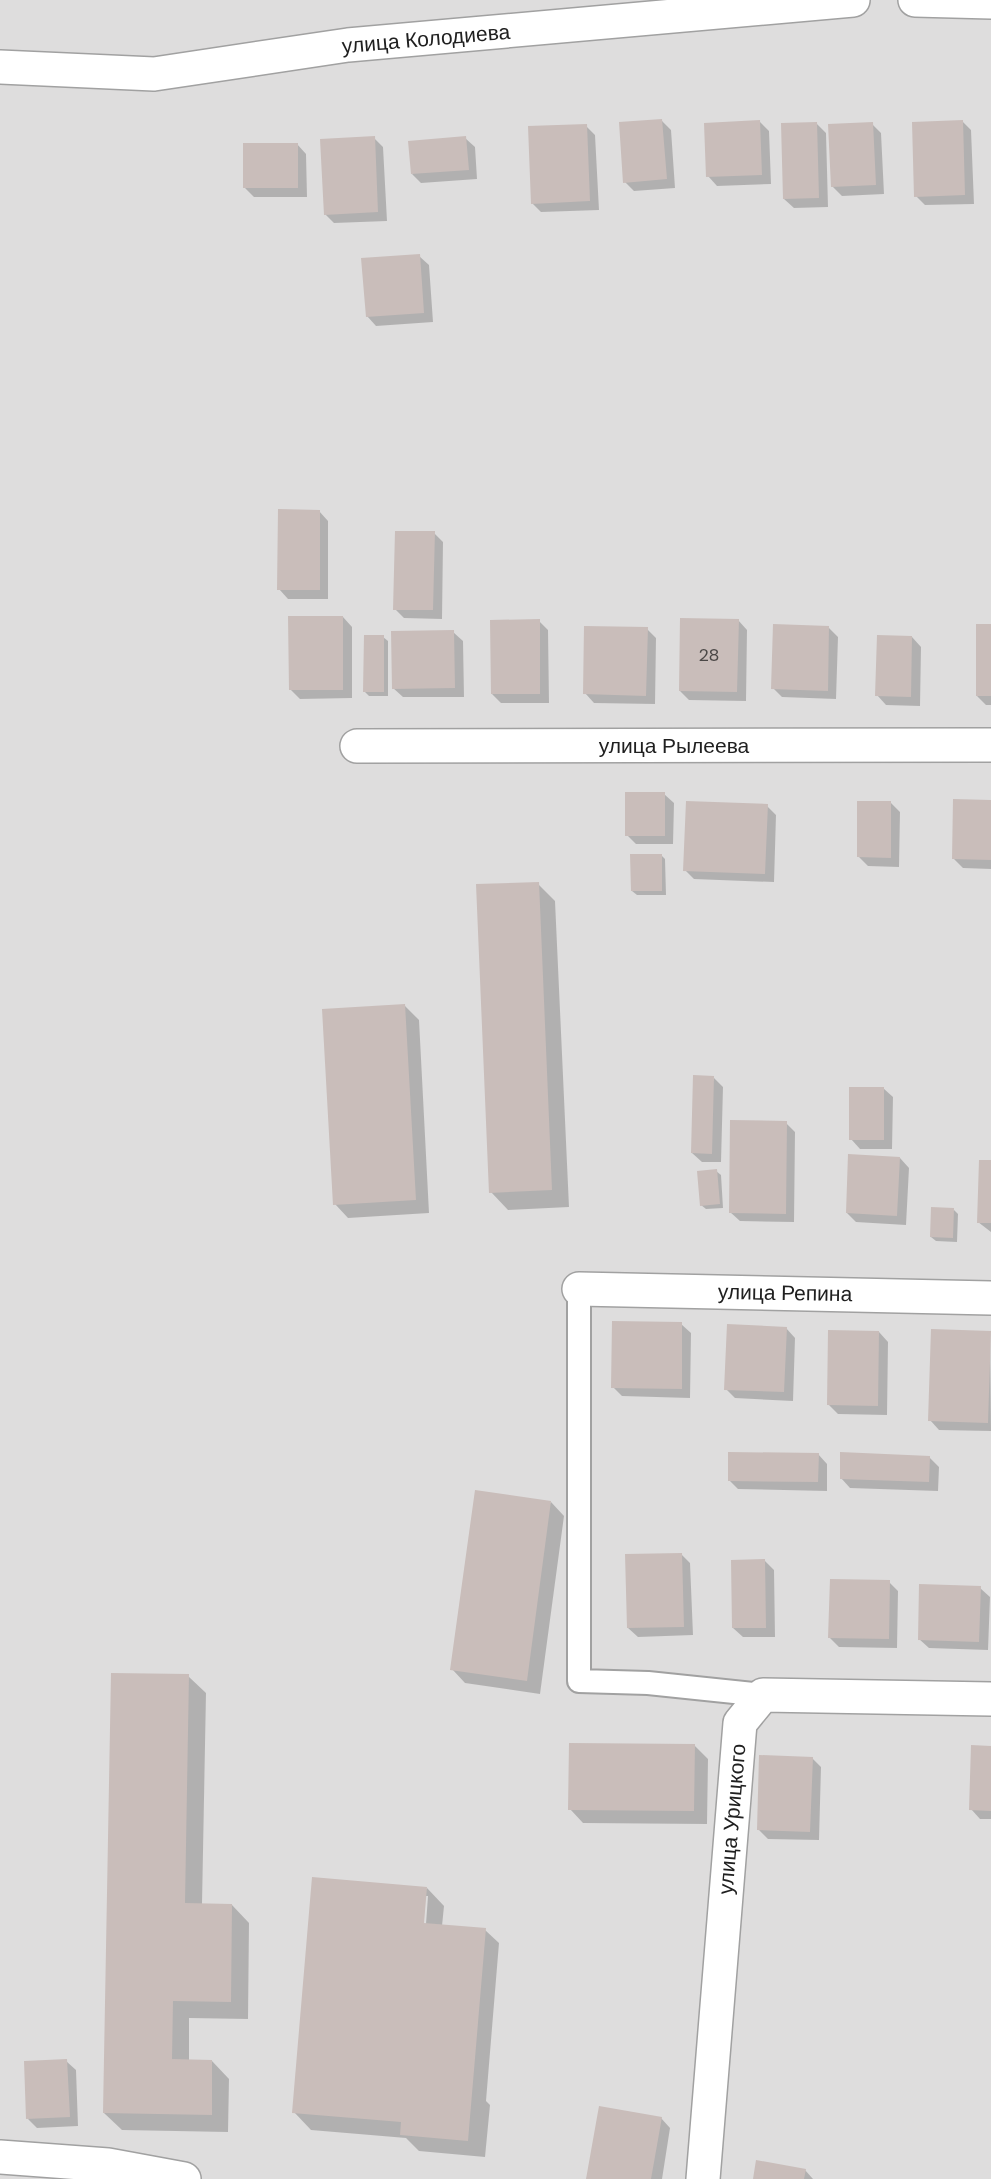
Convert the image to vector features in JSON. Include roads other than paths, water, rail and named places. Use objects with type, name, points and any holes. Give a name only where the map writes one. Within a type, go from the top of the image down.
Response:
[{"type":"street","name":"улица Колодиева","points":[[0,67],[154,74],[348,45],[853,0]]},
{"type":"street","points":[[915,0],[991,2]]},
{"type":"street","name":"улица Рылеева","points":[[357,746],[991,745]]},
{"type":"street","name":"улица Репина","points":[[579,1288],[991,1298]]},
{"type":"street","points":[[762,1695],[991,1700]]},
{"type":"street","name":"улица Урицкого","points":[[703,2179],[740,1723],[762,1695]]},
{"type":"street","points":[[0,2157],[108,2165],[184,2179]]},
{"type":"lane","points":[[579,1288],[579,1681],[648,1683],[762,1695]]}]
